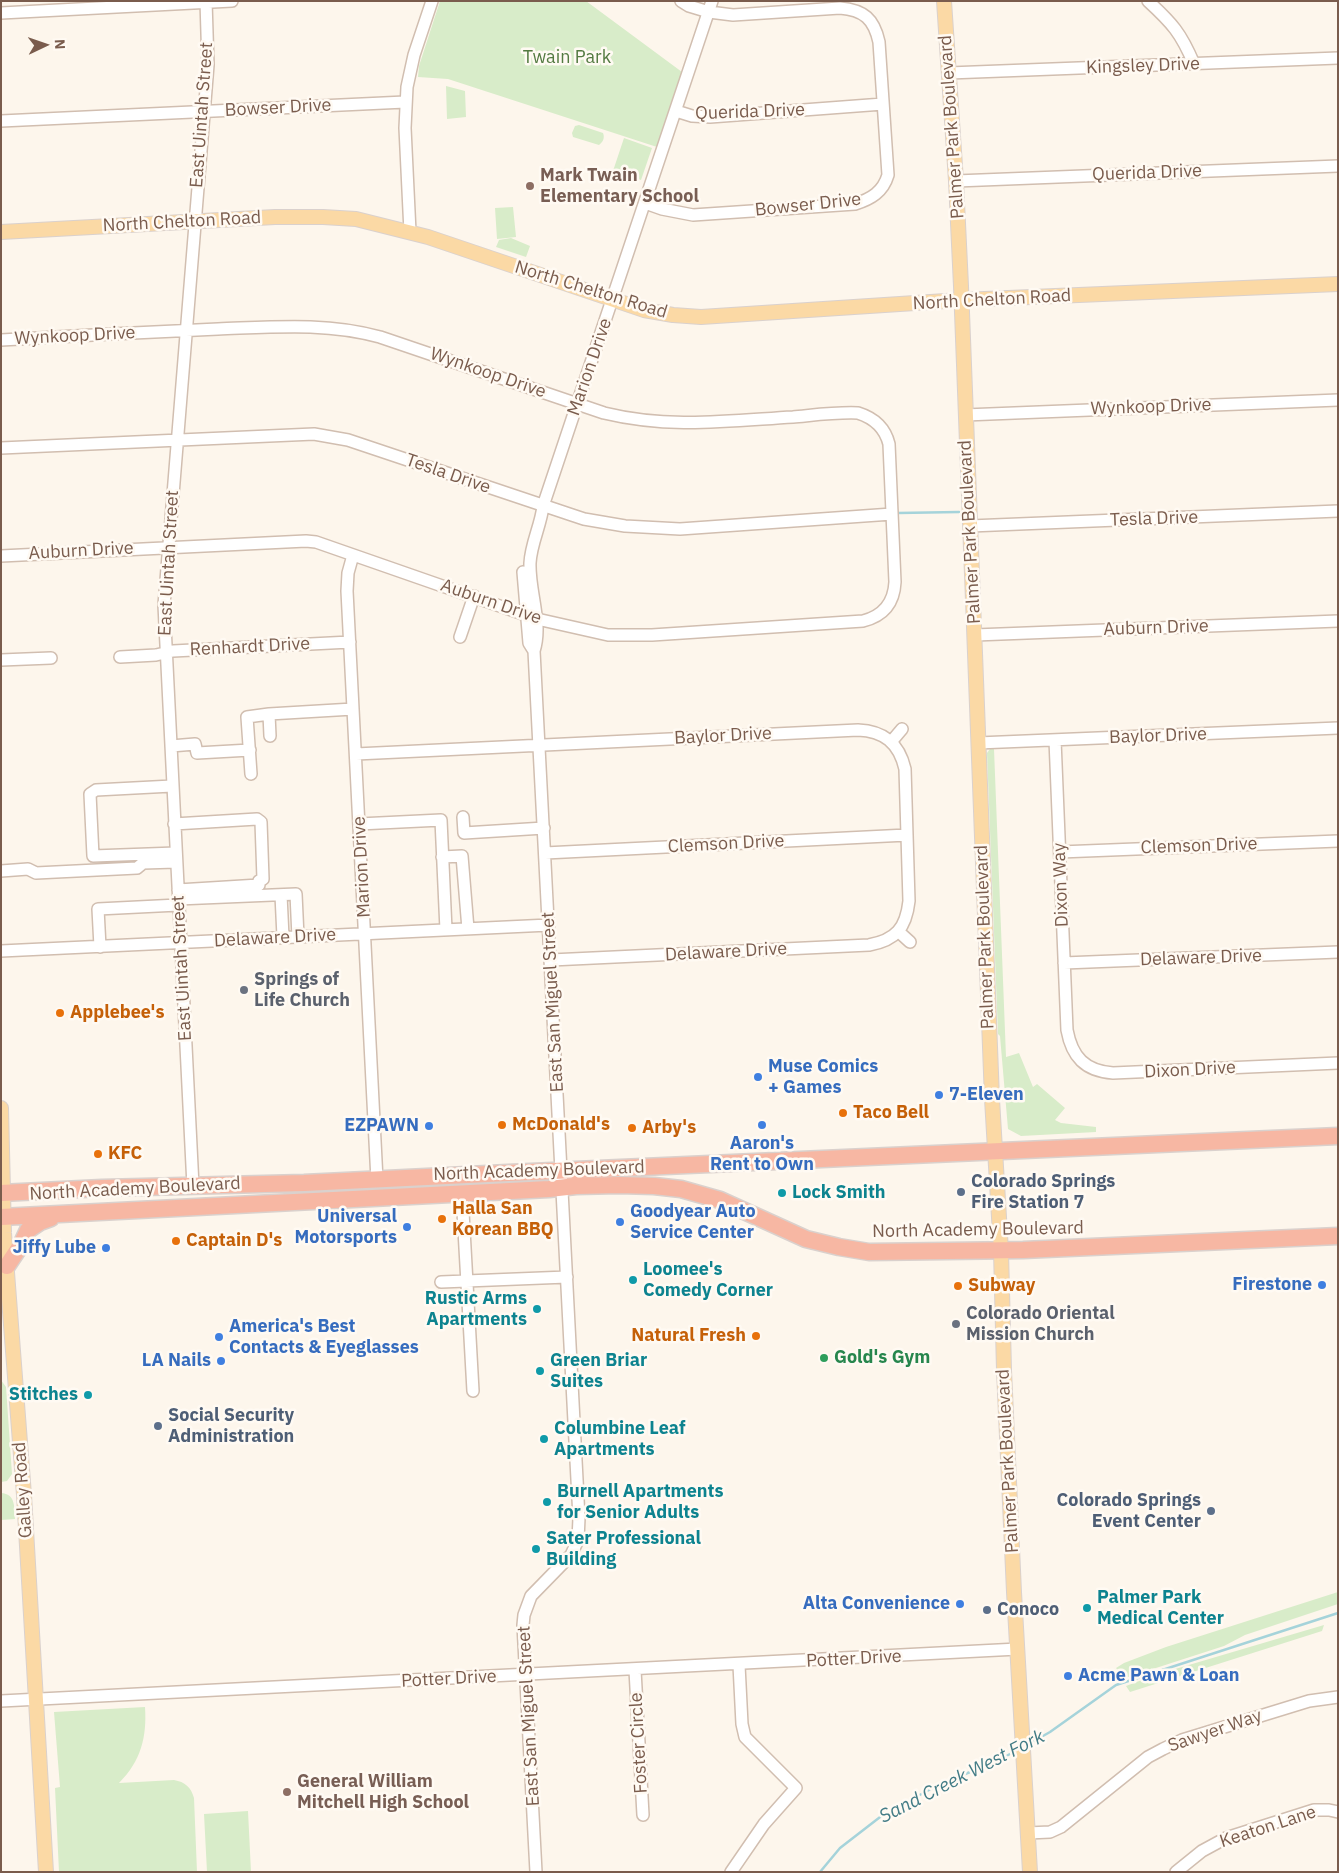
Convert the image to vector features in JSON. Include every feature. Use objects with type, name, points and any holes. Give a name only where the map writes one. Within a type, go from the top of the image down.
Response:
[{"type":"highway","name":"North Academy Boulevard","points":[[3,1193],[377,1180],[1338,1136]]},
{"type":"highway","name":"North Academy Boulevard","points":[[2,1217],[561,1188],[642,1186],[681,1189],[720,1200],[806,1239],[869,1252],[1001,1251],[1338,1236]]},
{"type":"highway","points":[[7,1266],[21,1245],[28,1230],[40,1222],[63,1213]]},
{"type":"main road","name":"Palmer Park Boulevard","points":[[944,1],[956,181],[994,1151],[1001,1251],[1004,1370],[1030,1872]]},
{"type":"main road","name":"North Chelton Road","points":[[1,232],[194,221],[323,217],[356,219],[410,232],[613,300],[658,313],[701,317],[961,300],[1338,284]]},
{"type":"main road","name":"Galley Road","points":[[1,1108],[2,1217],[24,1495],[46,1872]]},
{"type":"street","points":[[1,13],[232,1]]},
{"type":"street","points":[[410,232],[405,128],[407,87],[414,55],[432,1]]},
{"type":"street","points":[[680,1],[689,6],[710,7],[733,15],[840,8],[861,13],[874,25],[880,42],[883,104]]},
{"type":"street","points":[[1148,1],[1173,24],[1186,45],[1194,64]]},
{"type":"street","name":"East Uintah Street","points":[[193,1186],[164,605],[167,546],[204,111],[208,43],[206,2]]},
{"type":"street","name":"Marion Drive","points":[[531,617],[523,564],[524,551],[535,516],[544,506],[710,7]]},
{"type":"street","name":"Kingsley Drive","points":[[949,74],[1338,58]]},
{"type":"street","name":"Bowser Drive","points":[[1,121],[406,102]]},
{"type":"street","name":"Bowser Drive","points":[[646,203],[673,212],[703,214],[864,202],[882,189],[888,175],[883,104]]},
{"type":"street","name":"Querida Drive","points":[[676,111],[692,116],[710,117],[883,104]]},
{"type":"street","name":"Querida Drive","points":[[956,181],[1338,166]]},
{"type":"street","name":"Wynkoop Drive","points":[[1,340],[305,326],[348,329],[380,337],[577,404],[620,416],[672,424],[850,413],[866,416],[878,424],[887,438],[890,452],[892,514]]},
{"type":"street","name":"Wynkoop Drive","points":[[965,415],[1338,400]]},
{"type":"street","name":"Tesla Drive","points":[[1,448],[302,433],[348,440],[544,506],[610,524],[659,529],[698,528],[892,514]]},
{"type":"street","name":"Tesla Drive","points":[[970,526],[1338,511]]},
{"type":"street","name":"Auburn Drive","points":[[1,556],[306,540],[531,617],[608,635],[652,635],[871,619],[888,606],[894,591],[892,514]]},
{"type":"street","name":"Marion Drive","points":[[353,555],[347,582],[377,1180]]},
{"type":"street","points":[[460,637],[474,596]]},
{"type":"street","name":"East San Miguel Street","points":[[531,617],[529,643],[534,651],[579,1528],[578,1540],[571,1555],[559,1569],[536,1589],[528,1604],[523,1625],[536,1872]]},
{"type":"street","name":"Auburn Drive","points":[[975,635],[1338,621]]},
{"type":"street","name":"Renhardt Drive","points":[[120,656],[350,642]]},
{"type":"street","points":[[1,660],[51,658]]},
{"type":"street","points":[[251,774],[248,717],[353,709]]},
{"type":"street","points":[[269,714],[270,736]]},
{"type":"street","points":[[902,728],[891,742],[899,752],[905,769],[909,901],[905,921],[899,932],[910,942]]},
{"type":"street","name":"Baylor Drive","points":[[978,743],[1338,728]]},
{"type":"street","name":"Baylor Drive","points":[[356,754],[858,730],[880,734],[891,742]]},
{"type":"street","name":"Dixon Way","points":[[1054,740],[1067,1030]]},
{"type":"street","points":[[171,746],[195,744],[197,753],[250,750]]},
{"type":"street","points":[[172,786],[96,790],[90,794],[92,847],[93,856],[176,858]]},
{"type":"street","points":[[463,817],[464,833],[544,828]]},
{"type":"street","points":[[100,946],[98,909],[259,885],[258,882],[263,879],[261,822],[257,819],[174,824]]},
{"type":"street","points":[[360,824],[440,820],[446,930]]},
{"type":"street","name":"Clemson Drive","points":[[545,852],[907,835]]},
{"type":"street","name":"Clemson Drive","points":[[1060,852],[1338,841]]},
{"type":"street","points":[[442,857],[462,856],[468,929]]},
{"type":"street","points":[[1,871],[28,869],[36,873],[45,873],[138,868],[143,863],[176,858]]},
{"type":"street","points":[[178,898],[296,894],[298,937]]},
{"type":"street","points":[[281,895],[283,938]]},
{"type":"street","name":"Delaware Drive","points":[[1,951],[549,925]]},
{"type":"street","name":"Delaware Drive","points":[[551,960],[869,944],[887,940],[899,932]]},
{"type":"street","name":"Delaware Drive","points":[[1064,963],[1338,952]]},
{"type":"street","name":"Dixon Drive","points":[[1067,1030],[1072,1049],[1077,1058],[1088,1067],[1100,1072],[1338,1063]]},
{"type":"street","points":[[462,1194],[473,1391]]},
{"type":"street","points":[[441,1282],[567,1277]]},
{"type":"street","name":"Potter Drive","points":[[1,1702],[1018,1650]]},
{"type":"street","points":[[731,1872],[764,1824],[796,1788],[745,1737],[742,1724],[739,1665]]},
{"type":"street","name":"Foster Circle","points":[[635,1670],[643,1815]]},
{"type":"street","name":"Sawyer Way","points":[[1028,1833],[1050,1832],[1061,1827],[1148,1757],[1182,1740],[1309,1701],[1338,1697]]},
{"type":"street","name":"Keaton Lane","points":[[1176,1872],[1202,1851],[1226,1838],[1314,1810],[1338,1812]]},
{"type":"green space","name":"Twain Park","points":[[440,1],[586,1],[682,72],[657,147],[448,79],[418,77],[419,66]]},
{"type":"green space","points":[[446,86],[465,91],[466,117],[447,119]]},
{"type":"green space","points":[[579,125],[603,133],[602,143],[599,145],[573,137],[572,133],[575,126]]},
{"type":"green space","points":[[624,138],[652,148],[641,180],[613,171]]},
{"type":"green space","points":[[513,207],[516,237],[497,239],[495,208]]},
{"type":"green space","points":[[511,238],[530,246],[526,257],[496,247],[499,240]]},
{"type":"green space","points":[[990,749],[994,749],[1006,1057],[1019,1053],[1033,1087],[1037,1084],[1065,1108],[1055,1120],[1061,1123],[1096,1127],[1096,1132],[1021,1136],[1008,1129],[1000,1036],[998,1034],[987,753]]},
{"type":"green space","points":[[1,1380],[6,1387],[12,1474],[7,1481],[1,1482]]},
{"type":"green space","points":[[1,1493],[6,1494],[12,1499],[15,1519],[1,1520]]},
{"type":"green space","points":[[1338,1592],[1338,1604],[1245,1635],[1224,1646],[1125,1678],[1116,1668],[1124,1663],[1166,1647]]},
{"type":"green space","points":[[1324,1625],[1322,1631],[1130,1692],[1126,1686],[1155,1675]]},
{"type":"green space","points":[[145,1707],[145,1728],[141,1748],[133,1766],[119,1783],[174,1780],[181,1782],[189,1788],[194,1798],[197,1872],[59,1872],[55,1788],[60,1787],[54,1712]]},
{"type":"green space","points":[[248,1811],[251,1872],[207,1872],[204,1814]]},
{"type":"waterway","points":[[898,513],[959,512]]},
{"type":"waterway","name":"Sand Creek West Fork","points":[[1027,1745],[1050,1732],[1116,1685],[1338,1613]]},
{"type":"waterway","name":"Sand Creek West Fork","points":[[820,1872],[840,1848],[884,1814],[944,1782],[994,1763],[1017,1750]]},
{"type":"place","name":"Mark Twain Elementary School","points":[[530,186]]},
{"type":"place","name":"Springs of Life Church","points":[[244,990]]},
{"type":"place","name":"Applebee's","points":[[60,1013]]},
{"type":"place","name":"Muse Comics + Games","points":[[758,1077]]},
{"type":"place","name":"7-Eleven","points":[[939,1095]]},
{"type":"place","name":"Taco Bell","points":[[843,1113]]},
{"type":"place","name":"McDonald's","points":[[502,1125]]},
{"type":"place","name":"Aaron's Rent to Own","points":[[762,1125]]},
{"type":"place","name":"EZPAWN","points":[[429,1126]]},
{"type":"place","name":"Arby's","points":[[632,1128]]},
{"type":"place","name":"KFC","points":[[98,1154]]},
{"type":"place","name":"Colorado Springs Fire Station 7","points":[[961,1192]]},
{"type":"place","name":"Lock Smith","points":[[782,1193]]},
{"type":"place","name":"Halla San Korean BBQ","points":[[442,1219]]},
{"type":"place","name":"Goodyear Auto Service Center","points":[[620,1222]]},
{"type":"place","name":"Universal Motorsports","points":[[407,1227]]},
{"type":"place","name":"Captain D's","points":[[176,1241]]},
{"type":"place","name":"Jiffy Lube","points":[[106,1248]]},
{"type":"place","name":"Loomee's Comedy Corner","points":[[633,1280]]},
{"type":"place","name":"Firestone","points":[[1322,1285]]},
{"type":"place","name":"Subway","points":[[958,1286]]},
{"type":"place","name":"Rustic Arms Apartments","points":[[537,1309]]},
{"type":"place","name":"Colorado Oriental Mission Church","points":[[956,1324]]},
{"type":"place","name":"Natural Fresh","points":[[756,1336]]},
{"type":"place","name":"America's Best Contacts & Eyeglasses","points":[[219,1337]]},
{"type":"place","name":"Gold's Gym","points":[[824,1358]]},
{"type":"place","name":"LA Nails","points":[[221,1361]]},
{"type":"place","name":"Green Briar Suites","points":[[540,1371]]},
{"type":"place","name":"Stitches","points":[[88,1395]]},
{"type":"place","name":"Social Security Administration","points":[[158,1426]]},
{"type":"place","name":"Columbine Leaf Apartments","points":[[544,1439]]},
{"type":"place","name":"Burnell Apartments for Senior Adults","points":[[547,1502]]},
{"type":"place","name":"Colorado Springs Event Center","points":[[1211,1511]]},
{"type":"place","name":"Sater Professional Building","points":[[536,1549]]},
{"type":"place","name":"Alta Convenience","points":[[960,1604]]},
{"type":"place","name":"Palmer Park Medical Center","points":[[1087,1608]]},
{"type":"place","name":"Conoco","points":[[987,1610]]},
{"type":"place","name":"Acme Pawn & Loan","points":[[1068,1676]]},
{"type":"place","name":"General William Mitchell High School","points":[[287,1792]]}]
